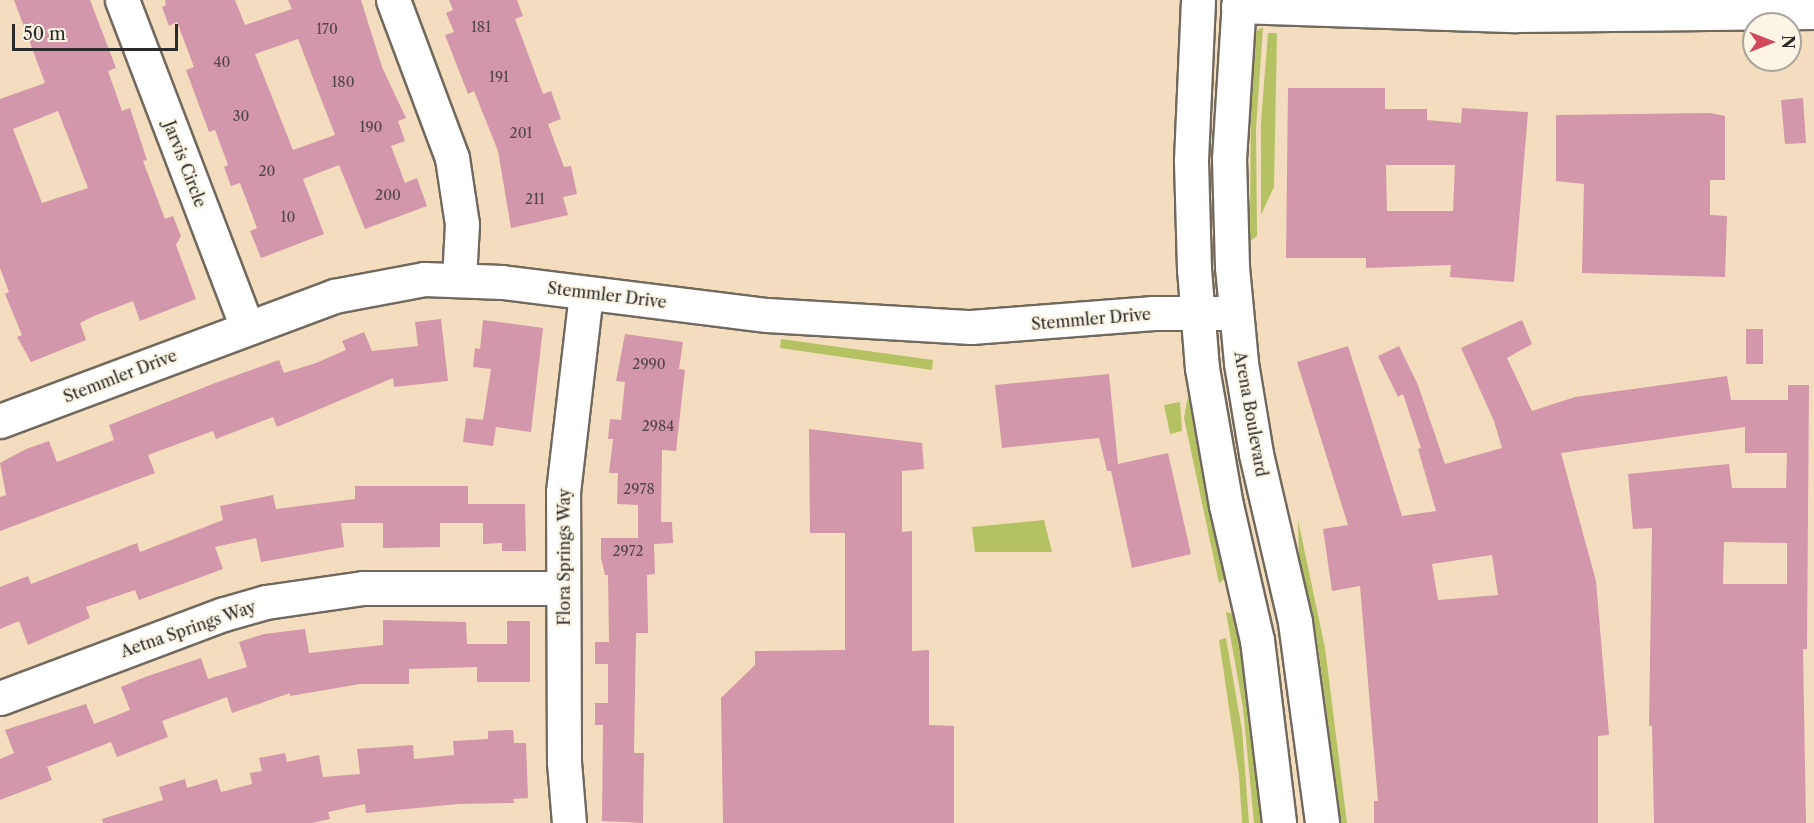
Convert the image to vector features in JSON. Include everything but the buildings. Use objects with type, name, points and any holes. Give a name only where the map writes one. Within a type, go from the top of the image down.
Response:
[{"type":"street","name":"Jarvis Circle","points":[[123,0],[246,328]]},
{"type":"street","points":[[393,0],[452,158],[462,224],[459,279]]},
{"type":"street","points":[[1198,0],[1191,115],[1197,312],[1214,437],[1266,695],[1279,823]]},
{"type":"street","points":[[1239,3],[1814,12]]},
{"type":"street","name":"Arena Boulevard","points":[[1239,3],[1229,159],[1236,313],[1245,398],[1295,622],[1322,823]]},
{"type":"street","name":"Stemmler Drive","points":[[3,411],[334,296],[375,286],[459,279],[586,292],[767,315],[971,327],[1197,312],[1236,313]]},
{"type":"street","name":"Flora Springs Way","points":[[569,823],[564,762],[563,492],[586,292]]},
{"type":"street","name":"Aetna Springs Way","points":[[0,698],[224,614],[266,602],[363,588],[562,588]]},
{"type":"green space","points":[[1263,27],[1256,129],[1257,236],[1250,241],[1251,70],[1255,32]]},
{"type":"green space","points":[[1268,33],[1277,33],[1274,187],[1261,215],[1261,122]]},
{"type":"green space","points":[[781,339],[933,360],[932,370],[780,348]]},
{"type":"green space","points":[[1188,396],[1225,579],[1219,583],[1184,418]]},
{"type":"green space","points":[[1180,402],[1182,431],[1170,434],[1164,405]]},
{"type":"green space","points":[[1044,520],[1052,552],[975,552],[972,527]]},
{"type":"green space","points":[[1298,520],[1325,648],[1347,823],[1341,823],[1317,639],[1299,559]]},
{"type":"green space","points":[[1226,612],[1234,614],[1241,652],[1262,823],[1254,823],[1243,708]]},
{"type":"green space","points":[[1226,638],[1242,730],[1249,823],[1242,823],[1239,775],[1219,640]]}]
